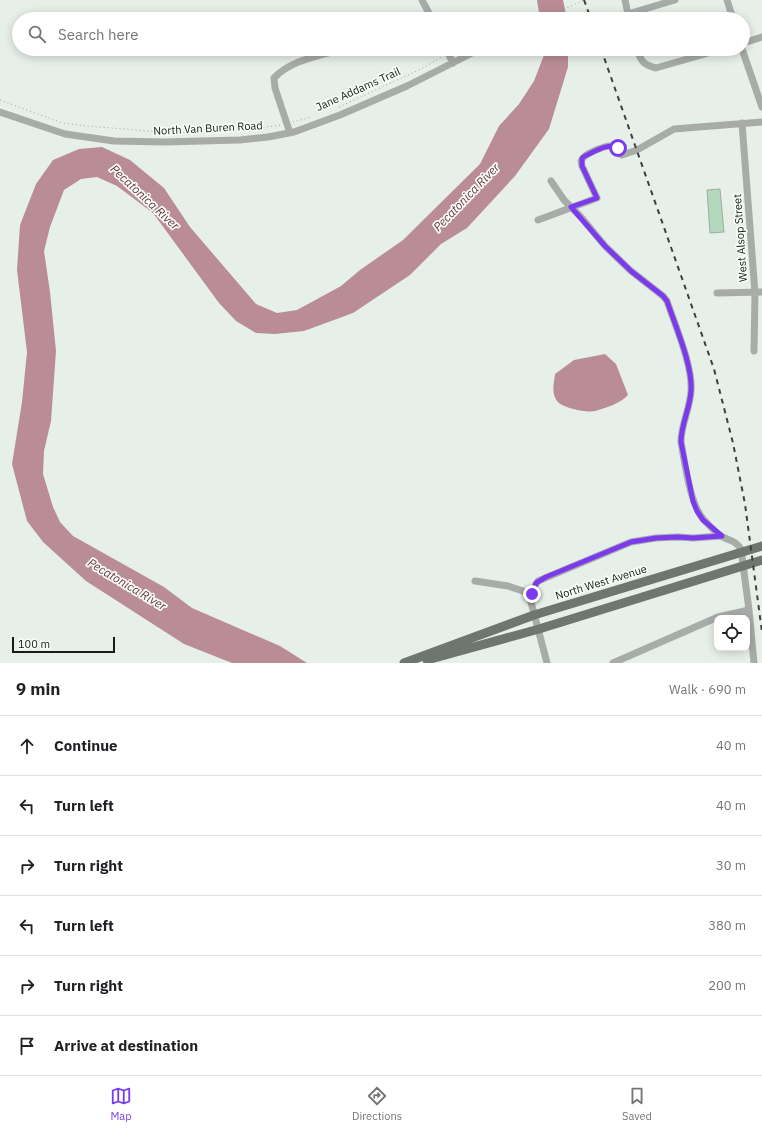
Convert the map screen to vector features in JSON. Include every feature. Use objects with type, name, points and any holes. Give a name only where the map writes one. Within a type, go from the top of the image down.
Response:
[{"type":"main road","name":"North West Avenue","points":[[404,663],[534,615],[762,546]]},
{"type":"main road","points":[[418,663],[539,630],[762,560]]},
{"type":"street","points":[[422,0],[428,12]]},
{"type":"street","points":[[624,0],[628,12]]},
{"type":"street","points":[[640,12],[674,0]]},
{"type":"street","points":[[727,0],[730,12]]},
{"type":"street","points":[[750,41],[762,37]]},
{"type":"street","points":[[290,133],[275,88],[274,78],[281,71],[294,64],[320,56]]},
{"type":"street","points":[[450,56],[453,63]]},
{"type":"street","name":"North Van Buren Road","points":[[0,112],[65,134],[114,141],[164,142],[240,140],[290,133],[340,115],[406,86],[466,56]]},
{"type":"street","points":[[639,56],[647,66],[656,68],[698,56]]},
{"type":"street","points":[[744,56],[762,107]]},
{"type":"street","points":[[538,220],[597,198],[581,161],[585,156],[607,146],[616,146],[622,155],[637,150],[674,129],[762,122]]},
{"type":"street","name":"West Alsop Street","points":[[742,123],[758,292],[754,351]]},
{"type":"street","points":[[551,181],[564,200],[605,246],[631,271],[663,296],[667,301],[690,371],[690,403],[681,432],[681,442],[693,501],[703,520],[722,536],[736,542],[741,549],[754,663]]},
{"type":"street","points":[[717,293],[758,292]]},
{"type":"street","points":[[547,663],[531,602],[536,583],[546,577],[631,542],[656,538],[722,536]]},
{"type":"street","points":[[475,581],[508,586],[532,594]]},
{"type":"street","points":[[614,663],[712,620],[749,610]]},
{"type":"path","points":[[557,12],[584,0]]},
{"type":"path","name":"Jane Addams Trail","points":[[336,109],[421,69],[440,56]]},
{"type":"path","name":"Jane Addams Trail","points":[[0,100],[62,123],[161,132],[202,133],[249,130],[286,124],[313,117]]},
{"type":"water","points":[[537,0],[563,0],[566,12],[539,12]]},
{"type":"water","name":"Pecatonica River","points":[[544,56],[568,56],[568,67],[549,129],[515,176],[467,228],[441,244],[410,275],[353,313],[304,331],[275,334],[256,333],[236,321],[219,303],[153,213],[117,186],[97,177],[81,179],[64,190],[50,227],[44,251],[56,351],[51,421],[44,451],[43,474],[53,507],[60,522],[73,536],[164,587],[192,608],[280,646],[307,663],[232,663],[184,644],[86,581],[43,542],[27,521],[12,464],[22,402],[27,352],[17,270],[20,225],[36,184],[53,160],[79,149],[102,147],[130,160],[164,188],[190,227],[256,304],[277,313],[297,310],[341,286],[360,270],[403,240],[480,164],[499,126],[519,104],[534,81]]},
{"type":"water","points":[[605,354],[616,364],[628,395],[613,405],[595,411],[581,411],[560,404],[555,398],[553,391],[555,374],[574,360]]},
{"type":"building","points":[[720,189],[724,232],[710,233],[707,190]]},
{"type":"railway","points":[[584,0],[588,12]]},
{"type":"railway","points":[[603,56],[714,369],[733,443],[745,504],[762,632]]},
{"type":"route","points":[[532,594],[538,581],[631,542],[656,538],[722,536],[703,520],[693,501],[681,442],[682,425],[690,403],[690,371],[667,301],[663,296],[631,271],[605,246],[571,207],[597,198],[582,166],[582,158],[607,146],[616,146],[618,148]]}]
